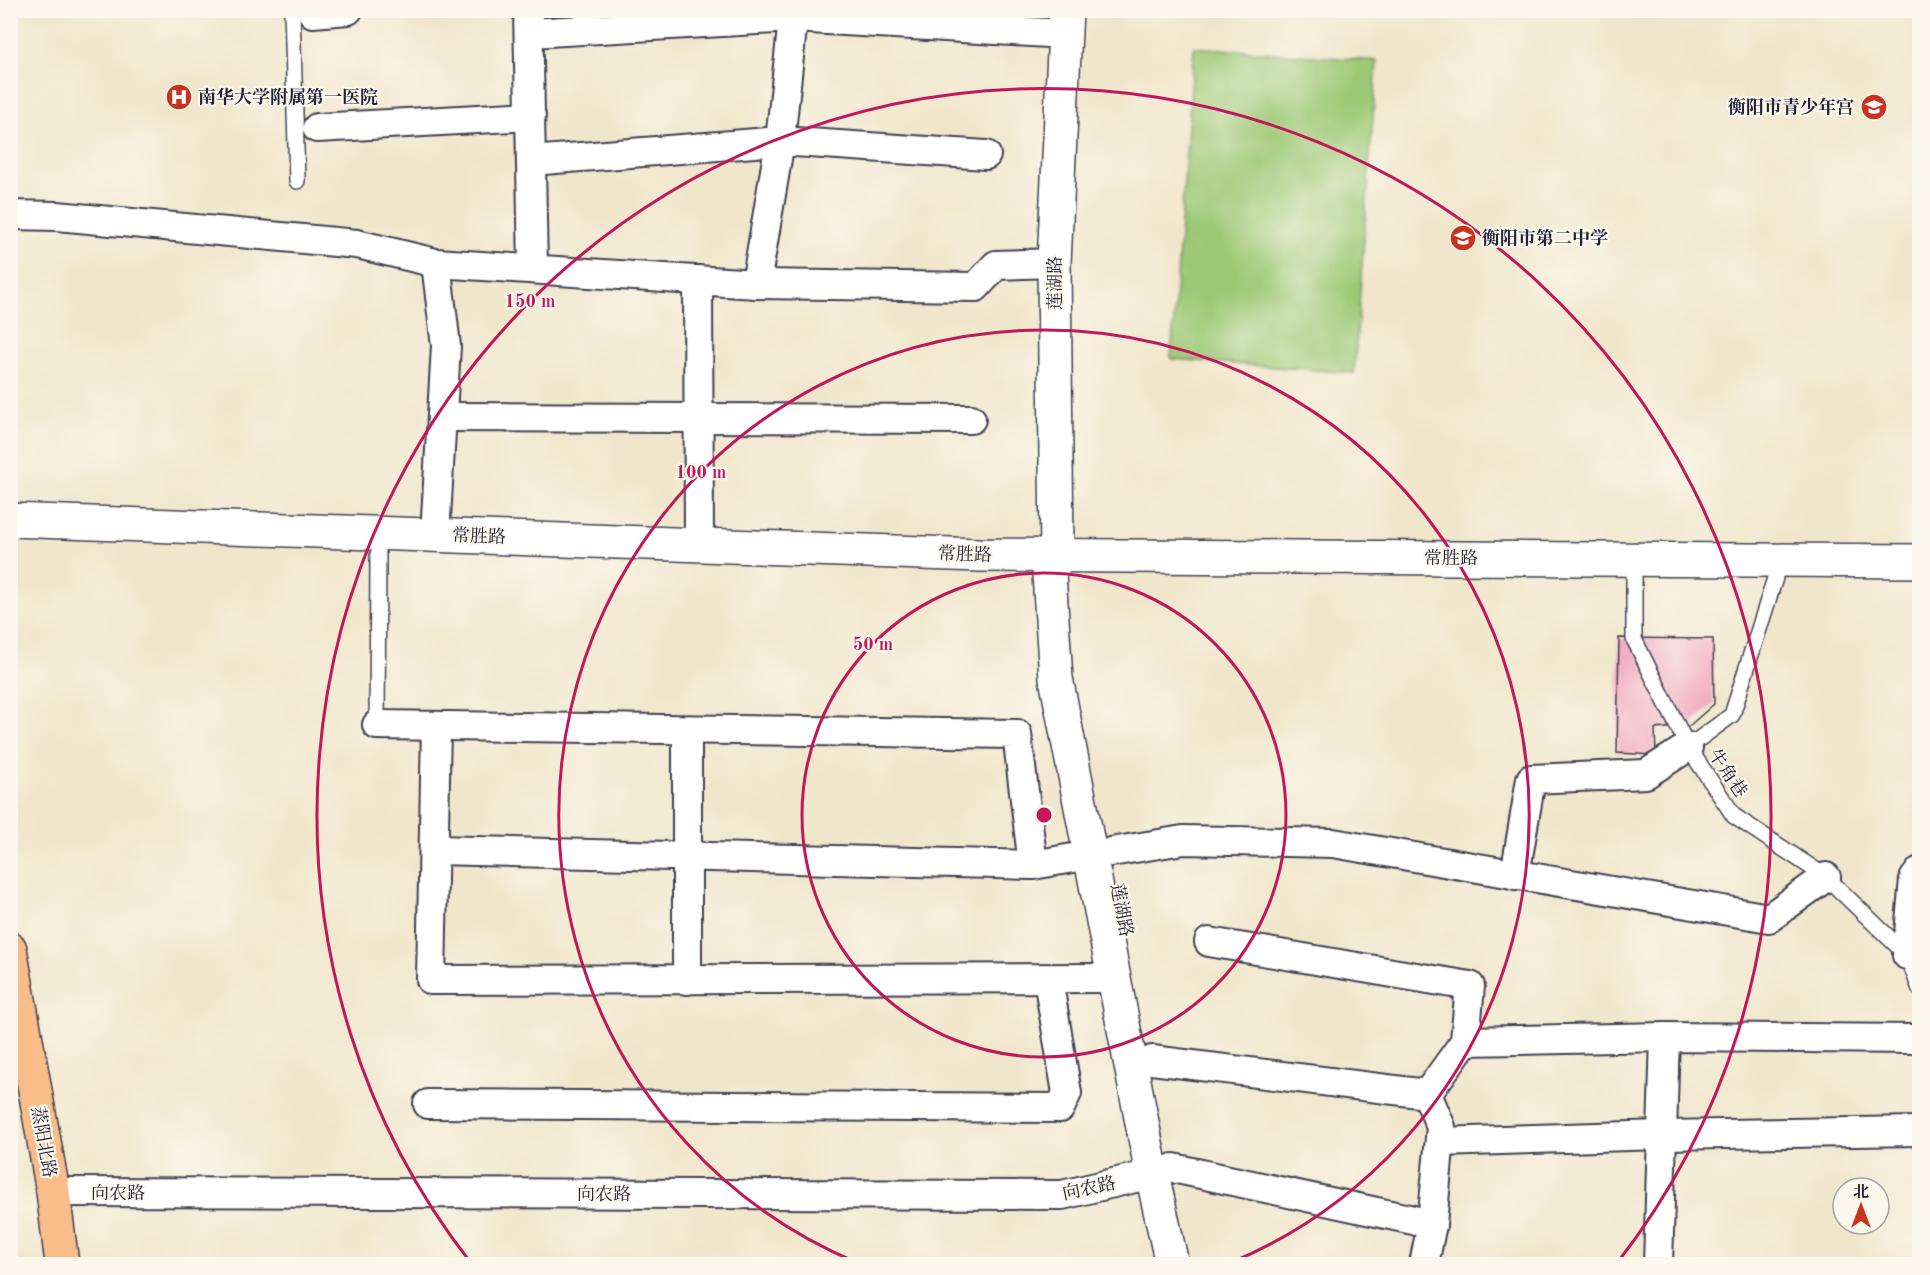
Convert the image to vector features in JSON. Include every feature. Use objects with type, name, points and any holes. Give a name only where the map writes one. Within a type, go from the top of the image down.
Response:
[{"type":"main road","name":"蒸阳北路","points":[[10,949],[53,1192],[62,1264]]},
{"type":"street","points":[[302,12],[348,10]]},
{"type":"street","points":[[756,284],[780,141],[794,14]]},
{"type":"street","points":[[533,269],[529,22],[794,14],[1066,22]]},
{"type":"street","name":"莲湖路","points":[[1066,22],[1054,263],[1058,568],[1056,678],[1152,1060],[1172,1264]]},
{"type":"street","points":[[317,128],[531,116]]},
{"type":"street","points":[[531,161],[780,141],[986,155]]},
{"type":"street","points":[[10,215],[57,216],[357,244],[436,263],[756,284],[976,287],[996,265],[1054,263]]},
{"type":"street","points":[[435,535],[446,346],[436,263]]},
{"type":"street","points":[[698,280],[699,544]]},
{"type":"street","points":[[442,417],[971,419]]},
{"type":"street","name":"常胜路","points":[[10,520],[979,555],[1058,568],[1920,579]]},
{"type":"street","name":"常胜路","points":[[10,541],[968,574],[1058,568],[1920,561]]},
{"type":"street","points":[[377,725],[1017,735],[1033,865]]},
{"type":"street","points":[[436,727],[431,980],[1114,978]]},
{"type":"street","points":[[687,730],[687,980]]},
{"type":"street","points":[[1515,875],[1531,779],[1646,774],[1688,747]]},
{"type":"street","points":[[434,850],[1033,865],[1183,840],[1333,843],[1770,918],[1826,877]]},
{"type":"street","name":"莲湖路","points":[[1100,853],[1114,978],[1163,1171],[1194,1264]]},
{"type":"street","points":[[1907,955],[1914,879],[1920,871]]},
{"type":"street","points":[[1209,942],[1470,986],[1465,1041],[1427,1094]]},
{"type":"street","points":[[428,1104],[1060,1108],[1067,1093],[1048,979]]},
{"type":"street","points":[[1465,1041],[1665,1037],[1920,1039]]},
{"type":"street","points":[[1658,1264],[1665,1037]]},
{"type":"street","points":[[1152,1060],[1427,1094]]},
{"type":"street","points":[[1424,1264],[1432,1224],[1441,1128],[1427,1094]]},
{"type":"street","points":[[1440,1142],[1662,1135],[1920,1131]]},
{"type":"street","points":[[1163,1171],[1432,1224]]},
{"type":"street","name":"向农路","points":[[53,1192],[1062,1195],[1163,1171]]},
{"type":"lane","points":[[297,181],[302,12]]},
{"type":"lane","points":[[377,725],[378,554]]},
{"type":"lane","name":"牛角巷","points":[[1634,577],[1634,639],[1688,747],[1734,816],[1826,877],[1907,955],[1920,989]]},
{"type":"lane","points":[[1688,747],[1732,715],[1775,578]]},
{"type":"green space","points":[[1194,47],[1377,61],[1354,373],[1171,359]]},
{"type":"building","points":[[1619,638],[1713,639],[1714,704],[1689,726],[1655,729],[1656,755],[1617,753]]},
{"type":"place","name":"南华大学附属第一医院","points":[[179,97]]},
{"type":"place","name":"衡阳市青少年宫","points":[[1874,107]]},
{"type":"place","name":"衡阳市第二中学","points":[[1463,238]]}]
